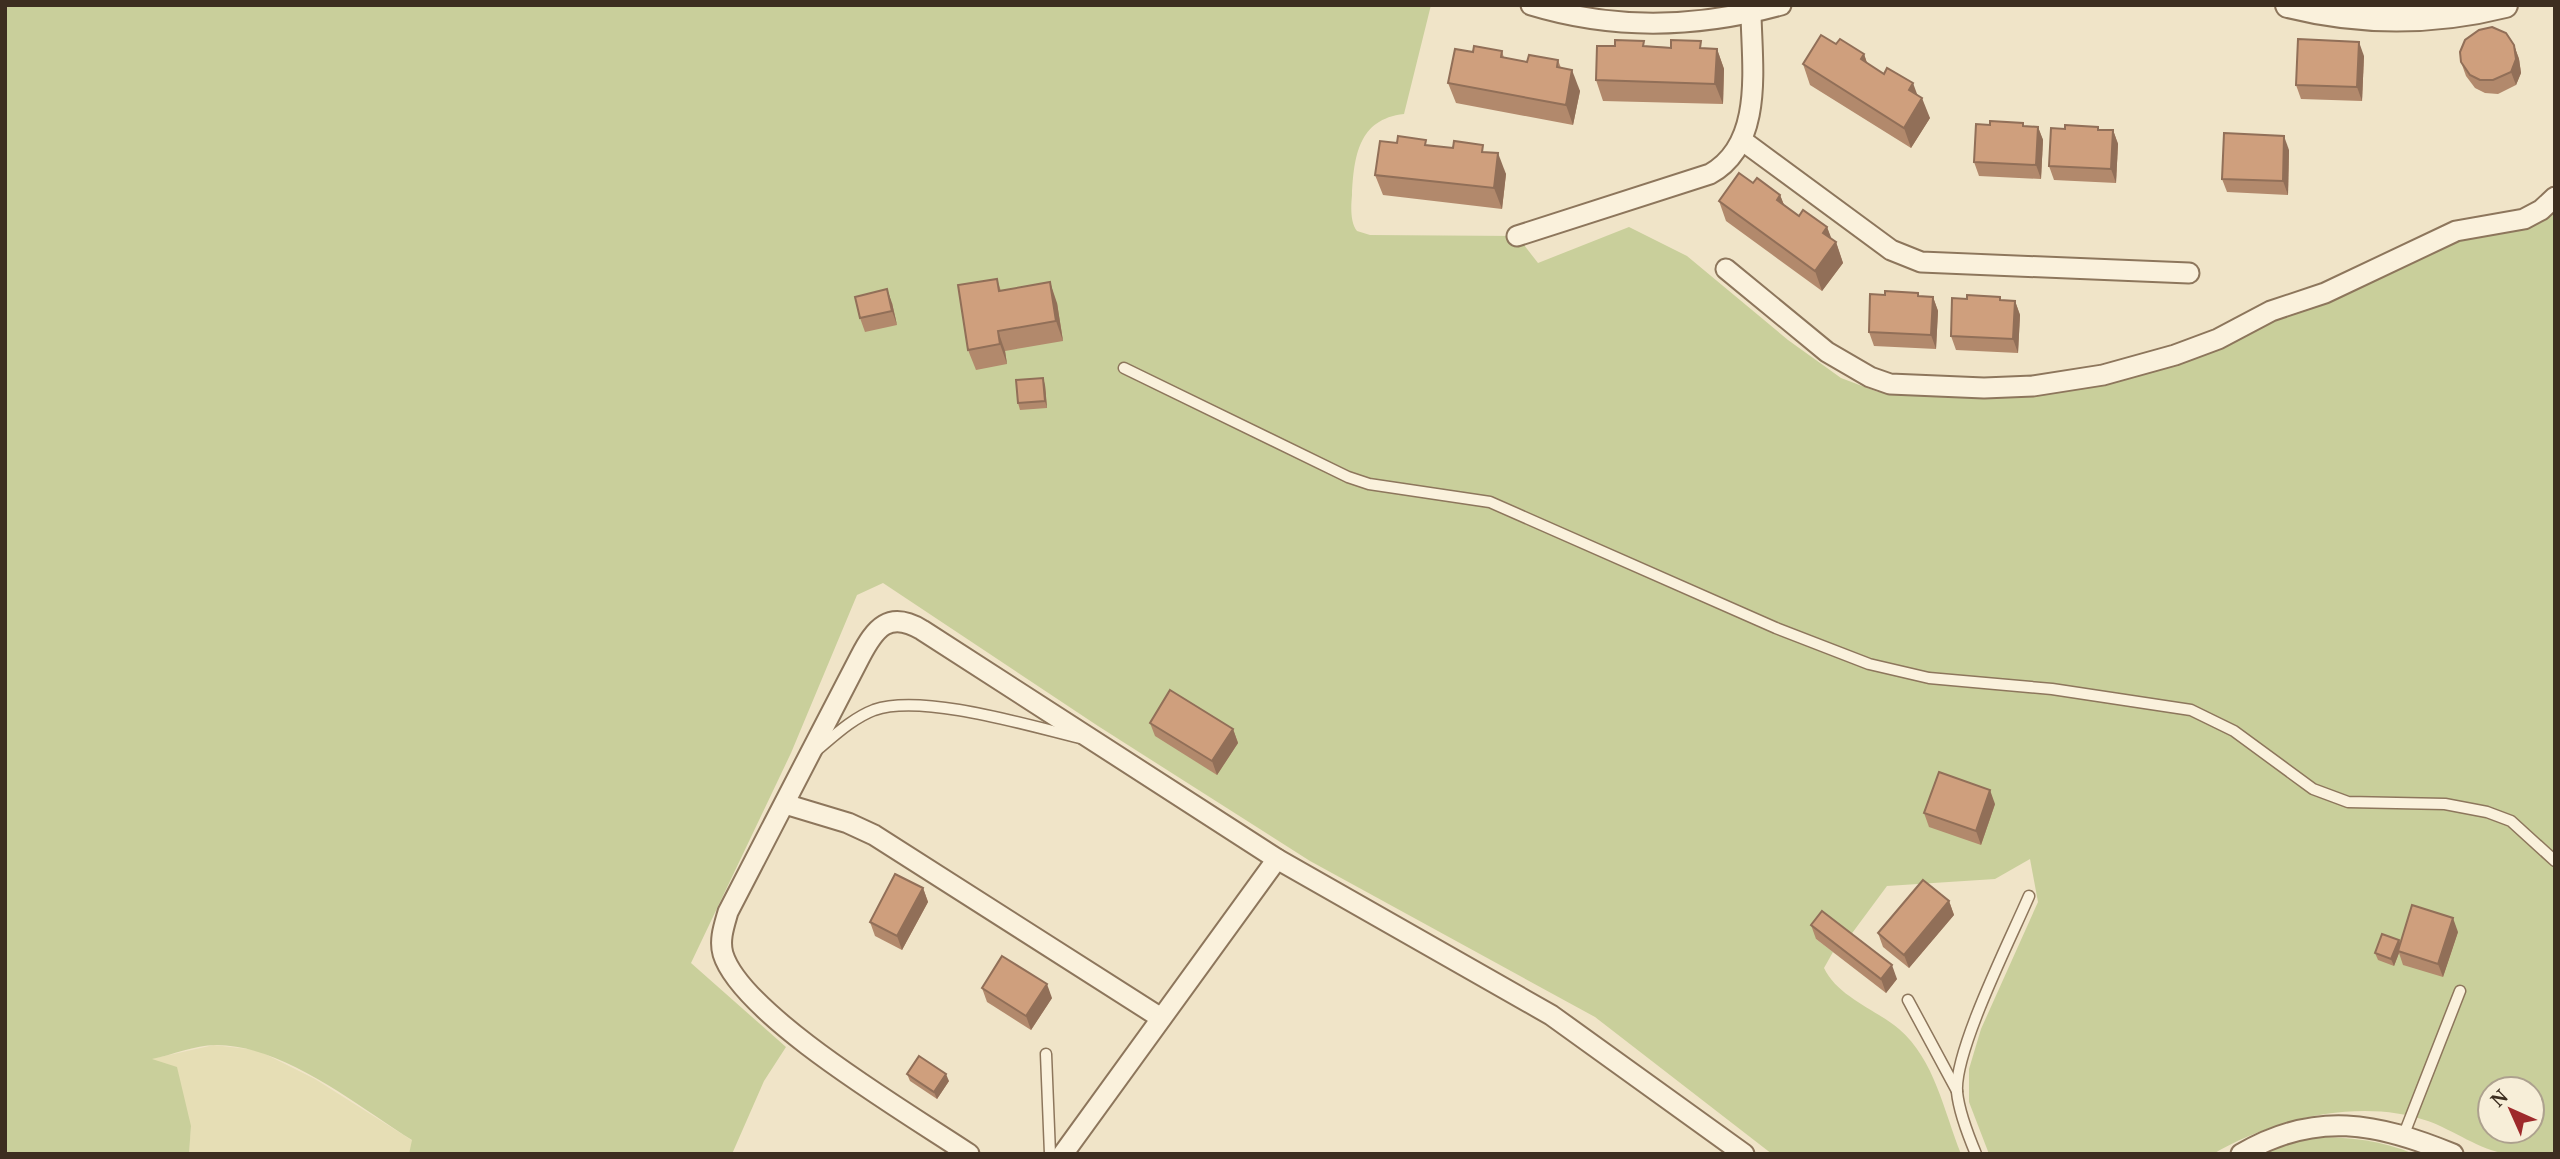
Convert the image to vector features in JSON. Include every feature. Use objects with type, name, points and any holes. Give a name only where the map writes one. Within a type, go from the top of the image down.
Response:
[{"type":"street","points":[[1531,5],[1591,21],[1632,25],[1751,13],[1781,5]]},
{"type":"street","points":[[2288,5],[2320,13],[2372,19],[2479,12],[2505,5]]},
{"type":"street","points":[[1517,236],[1710,174],[1725,166],[1742,141],[1752,78],[1751,13]]},
{"type":"street","points":[[1742,141],[1891,250],[1906,257],[1921,261],[2189,273]]},
{"type":"street","points":[[1726,269],[1827,352],[1870,377],[1890,384],[1984,388],[2033,386],[2103,375],[2175,355],[2218,339],[2271,311],[2325,293],[2456,232],[2524,219],[2555,197]]},
{"type":"street","points":[[969,1154],[769,1015],[730,970],[722,943],[727,912],[868,642],[883,625],[894,621],[912,623],[1277,859],[1551,1016],[1744,1154]]},
{"type":"street","points":[[785,804],[848,823],[874,835],[1161,1018]]},
{"type":"street","points":[[1063,1154],[1277,859]]},
{"type":"street","points":[[2241,1154],[2291,1132],[2323,1125],[2353,1125],[2404,1134],[2454,1154]]},
{"type":"lane","points":[[1124,368],[1348,477],[1369,484],[1490,502],[1776,628],[1869,664],[1928,678],[2052,689],[2192,710],[2234,731],[2313,789],[2348,802],[2445,804],[2487,812],[2511,821],[2555,861]]},
{"type":"lane","points":[[809,757],[860,718],[888,707],[910,705],[984,715],[1091,740]]},
{"type":"lane","points":[[1957,1092],[1964,1055],[2029,896]]},
{"type":"lane","points":[[2404,1134],[2460,991]]},
{"type":"lane","points":[[1908,1000],[1957,1092],[1976,1154]]},
{"type":"lane","points":[[1046,1054],[1050,1154]]},
{"type":"shaded area","points":[[214,1045],[257,1050],[315,1079],[413,1141],[409,1154],[189,1154],[191,1126],[151,1059]]},
{"type":"green space","points":[[5,5],[1431,5],[1404,114],[1377,123],[1361,142],[1357,154],[1351,209],[1357,231],[1370,235],[1517,236],[1538,263],[1629,227],[1687,256],[1788,340],[1841,378],[1878,392],[1993,398],[2124,380],[2212,349],[2264,320],[2469,236],[2503,234],[2555,213],[2555,1154],[2507,1154],[2480,1145],[2546,1145],[2546,1075],[2476,1075],[2476,1144],[2428,1121],[2402,1114],[2374,1111],[2317,1115],[2289,1122],[2262,1131],[2213,1154],[1989,1154],[1969,1102],[1969,1069],[1981,1029],[2038,902],[2030,859],[1995,879],[1887,886],[1847,940],[1816,939],[1833,952],[1824,968],[1838,987],[1899,1029],[1921,1056],[1937,1087],[1961,1154],[1772,1154],[1595,1017],[1310,861],[1098,726],[883,583],[857,595],[791,753],[691,963],[786,1047],[764,1081],[732,1154],[409,1154],[412,1140],[318,1079],[293,1066],[240,1047],[207,1045],[152,1059],[177,1067],[191,1126],[189,1154],[5,1154]]},
{"type":"green space","points":[[2314,1137],[2365,1140],[2414,1154],[2259,1154],[2269,1148]]},
{"type":"building","points":[[2492,27],[2506,33],[2514,45],[2516,59],[2511,72],[2493,80],[2480,80],[2470,75],[2461,62],[2460,52],[2465,40],[2479,30]]},
{"type":"building","points":[[1821,35],[1836,44],[1840,39],[1864,54],[1861,59],[1884,74],[1887,68],[1913,83],[1909,90],[1922,98],[1904,128],[1803,64]]},
{"type":"building","points":[[2298,39],[2359,42],[2357,87],[2296,85]]},
{"type":"building","points":[[1615,40],[1644,41],[1643,46],[1671,48],[1671,40],[1701,41],[1700,48],[1717,49],[1715,84],[1596,80],[1597,46],[1615,46]]},
{"type":"building","points":[[1474,46],[1502,51],[1501,57],[1527,62],[1529,55],[1558,60],[1557,67],[1572,70],[1566,105],[1448,83],[1455,49],[1473,52]]},
{"type":"building","points":[[1990,121],[2023,123],[2023,126],[2038,127],[2036,165],[1974,162],[1976,124],[1990,125]]},
{"type":"building","points":[[2065,125],[2113,130],[2111,169],[2049,166],[2051,128],[2065,129]]},
{"type":"building","points":[[2224,133],[2284,136],[2283,181],[2222,179]]},
{"type":"building","points":[[1398,136],[1426,140],[1425,145],[1453,148],[1454,141],[1483,145],[1482,152],[1498,153],[1494,188],[1375,175],[1380,141],[1397,143]]},
{"type":"building","points":[[1739,173],[1753,183],[1757,178],[1780,195],[1777,200],[1799,216],[1803,210],[1827,227],[1823,233],[1836,242],[1815,271],[1719,201]]},
{"type":"building","points":[[997,279],[999,291],[1050,282],[1056,321],[998,331],[1000,344],[968,350],[958,285]]},
{"type":"building","points":[[887,289],[892,311],[860,318],[855,297]]},
{"type":"building","points":[[1885,291],[1918,293],[1918,296],[1933,297],[1931,335],[1869,332],[1870,294],[1885,295]]},
{"type":"building","points":[[1967,295],[2000,297],[2000,300],[2015,301],[2013,339],[1951,336],[1952,298],[1967,299]]},
{"type":"building","points":[[1043,378],[1045,401],[1018,403],[1016,380]]},
{"type":"building","points":[[1170,690],[1233,729],[1212,761],[1150,723]]},
{"type":"building","points":[[1939,772],[1990,790],[1976,831],[1924,813]]},
{"type":"building","points":[[895,874],[923,888],[897,936],[870,922]]},
{"type":"building","points":[[1923,880],[1949,901],[1904,955],[1878,933]]},
{"type":"building","points":[[2412,905],[2453,918],[2438,964],[2398,951]]},
{"type":"building","points":[[1822,911],[1892,965],[1881,979],[1811,925]]},
{"type":"building","points":[[2382,934],[2399,940],[2391,959],[2375,953]]},
{"type":"building","points":[[1002,956],[1047,984],[1026,1016],[982,988]]},
{"type":"building","points":[[919,1056],[946,1074],[934,1092],[907,1074]]}]
